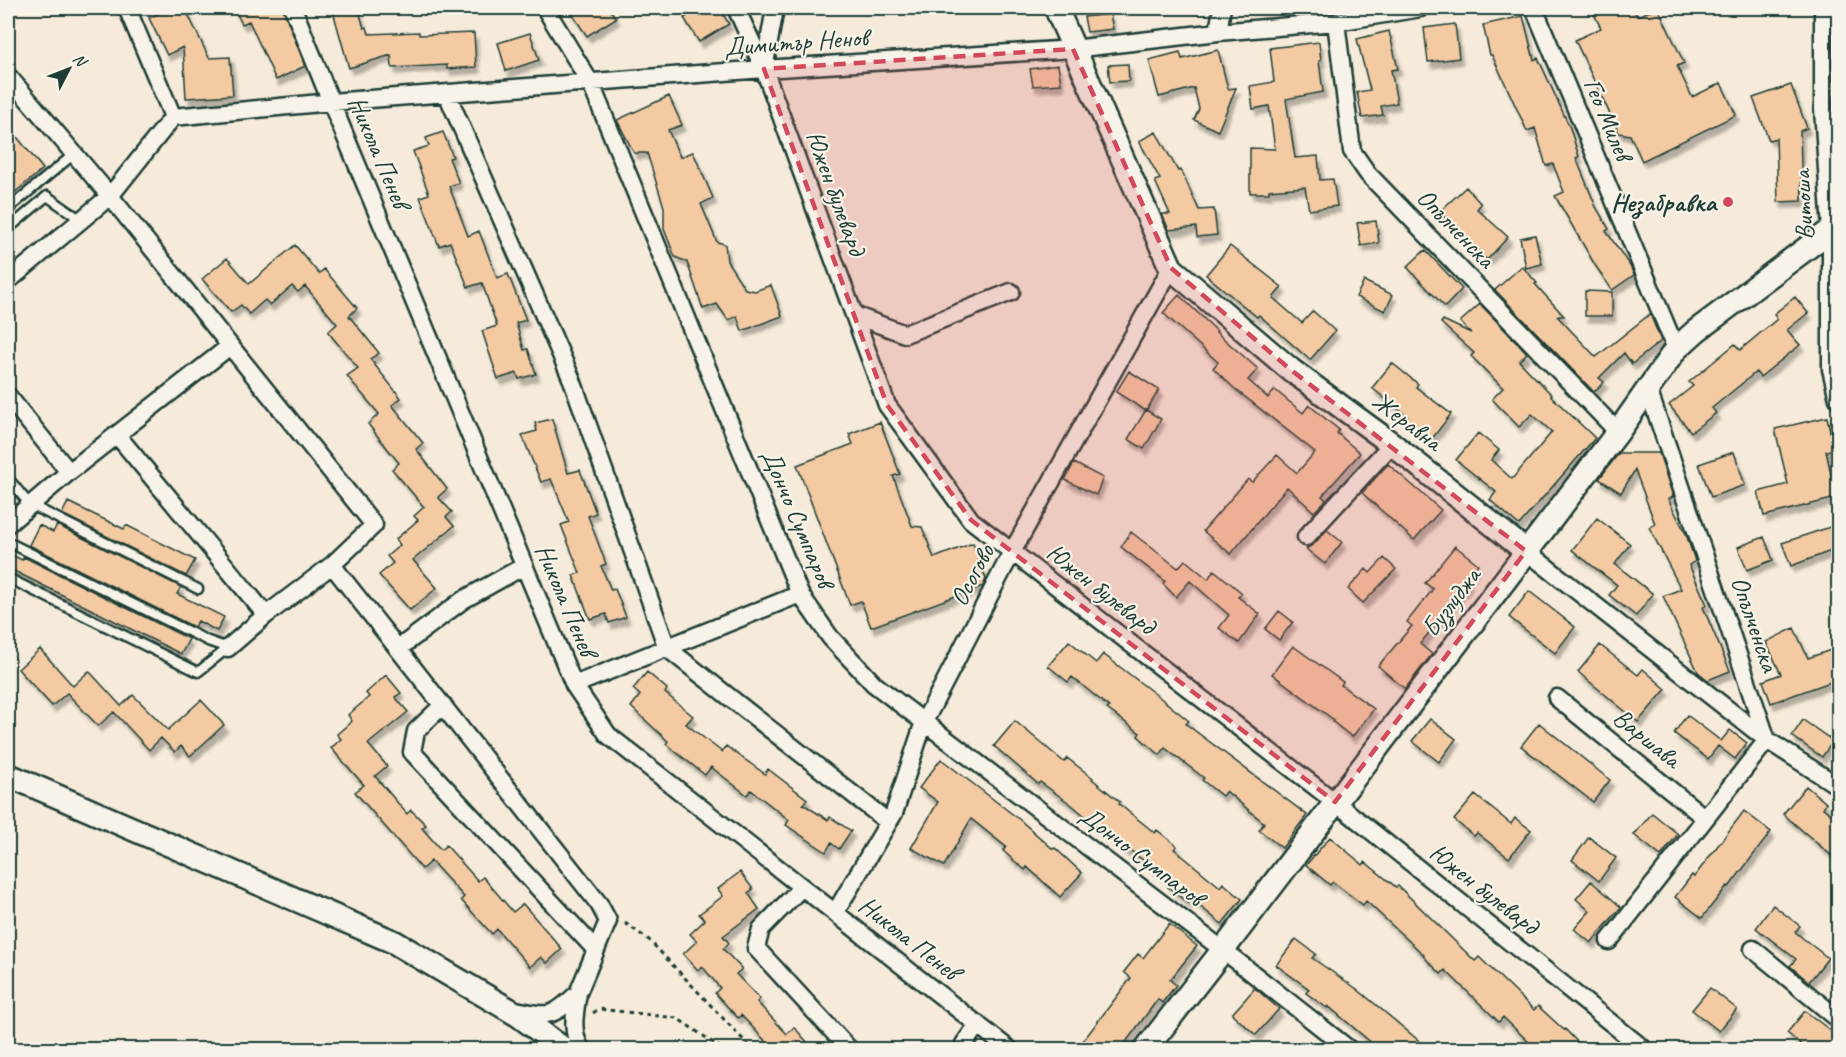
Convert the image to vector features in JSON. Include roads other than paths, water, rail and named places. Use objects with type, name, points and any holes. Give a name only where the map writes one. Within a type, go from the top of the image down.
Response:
[{"type":"street","points":[[8,281],[110,196],[173,117],[127,8]]},
{"type":"street","name":"Никола Пенев","points":[[293,8],[330,102],[574,685],[608,735],[1010,1050]]},
{"type":"street","name":"Дончо Сумпаров","points":[[545,8],[591,84],[800,594],[830,637],[874,684],[1223,950],[1350,1050]]},
{"type":"street","name":"Южен булевард","points":[[736,8],[764,69],[887,405],[971,520],[1335,802],[1645,1050]]},
{"type":"street","points":[[764,69],[774,14],[773,8]]},
{"type":"street","name":"Жеравна","points":[[1056,8],[1171,268],[1291,369],[1392,444],[1767,740],[1839,786]]},
{"type":"street","points":[[1218,32],[1222,8]]},
{"type":"street","name":"Димитър Ненов","points":[[173,117],[330,102],[591,84],[764,69],[1073,49],[1218,32],[1336,22],[1421,8]]},
{"type":"street","name":"Гео Милев","points":[[1534,8],[1676,349]]},
{"type":"street","name":"Витоша","points":[[1823,8],[1831,106],[1835,228],[1831,369],[1839,399]]},
{"type":"street","name":"Опълченска","points":[[1336,22],[1352,151],[1368,174],[1618,432]]},
{"type":"street","points":[[8,76],[110,196],[374,525],[332,565],[266,615],[228,648]]},
{"type":"street","points":[[447,94],[572,380],[667,648],[888,822]]},
{"type":"street","name":"Бузлуджа","points":[[1145,1050],[1618,432],[1676,349],[1696,331],[1835,228]]},
{"type":"street","name":"Осогово","points":[[835,913],[894,813],[924,722],[1012,552],[1171,268]]},
{"type":"street","points":[[854,315],[905,334],[1011,292]]},
{"type":"street","points":[[8,524],[29,504],[230,346]]},
{"type":"street","name":"Опълченска","points":[[1648,389],[1767,740]]},
{"type":"street","points":[[8,396],[69,472]]},
{"type":"street","points":[[117,435],[266,615]]},
{"type":"street","points":[[1306,537],[1392,444]]},
{"type":"street","points":[[332,565],[599,904],[608,921],[578,993],[573,1019],[578,1044],[582,1050]]},
{"type":"street","points":[[399,648],[463,600],[524,566]]},
{"type":"street","points":[[574,685],[800,594]]},
{"type":"street","name":"Варшава","points":[[1557,698],[1705,818]]},
{"type":"street","points":[[443,705],[416,730],[412,752],[596,950]]},
{"type":"street","points":[[1609,941],[1767,740]]},
{"type":"street","points":[[8,775],[394,942],[508,1009],[565,1050]]},
{"type":"street","points":[[802,887],[761,929],[756,948],[850,1050]]},
{"type":"street","points":[[1753,949],[1839,1019]]},
{"type":"street","points":[[508,1009],[541,1016],[559,1012],[578,993]]},
{"type":"street","points":[[969,1050],[964,1044],[978,1024]]},
{"type":"lane","points":[[8,209],[74,154]]},
{"type":"lane","points":[[8,230],[47,196],[81,220]]},
{"type":"lane","points":[[8,478],[29,504],[198,589]]},
{"type":"lane","points":[[8,542],[208,641],[228,648]]},
{"type":"lane","points":[[8,578],[198,672],[228,648]]},
{"type":"place","name":"Незабравка","points":[[1728,202]]}]
